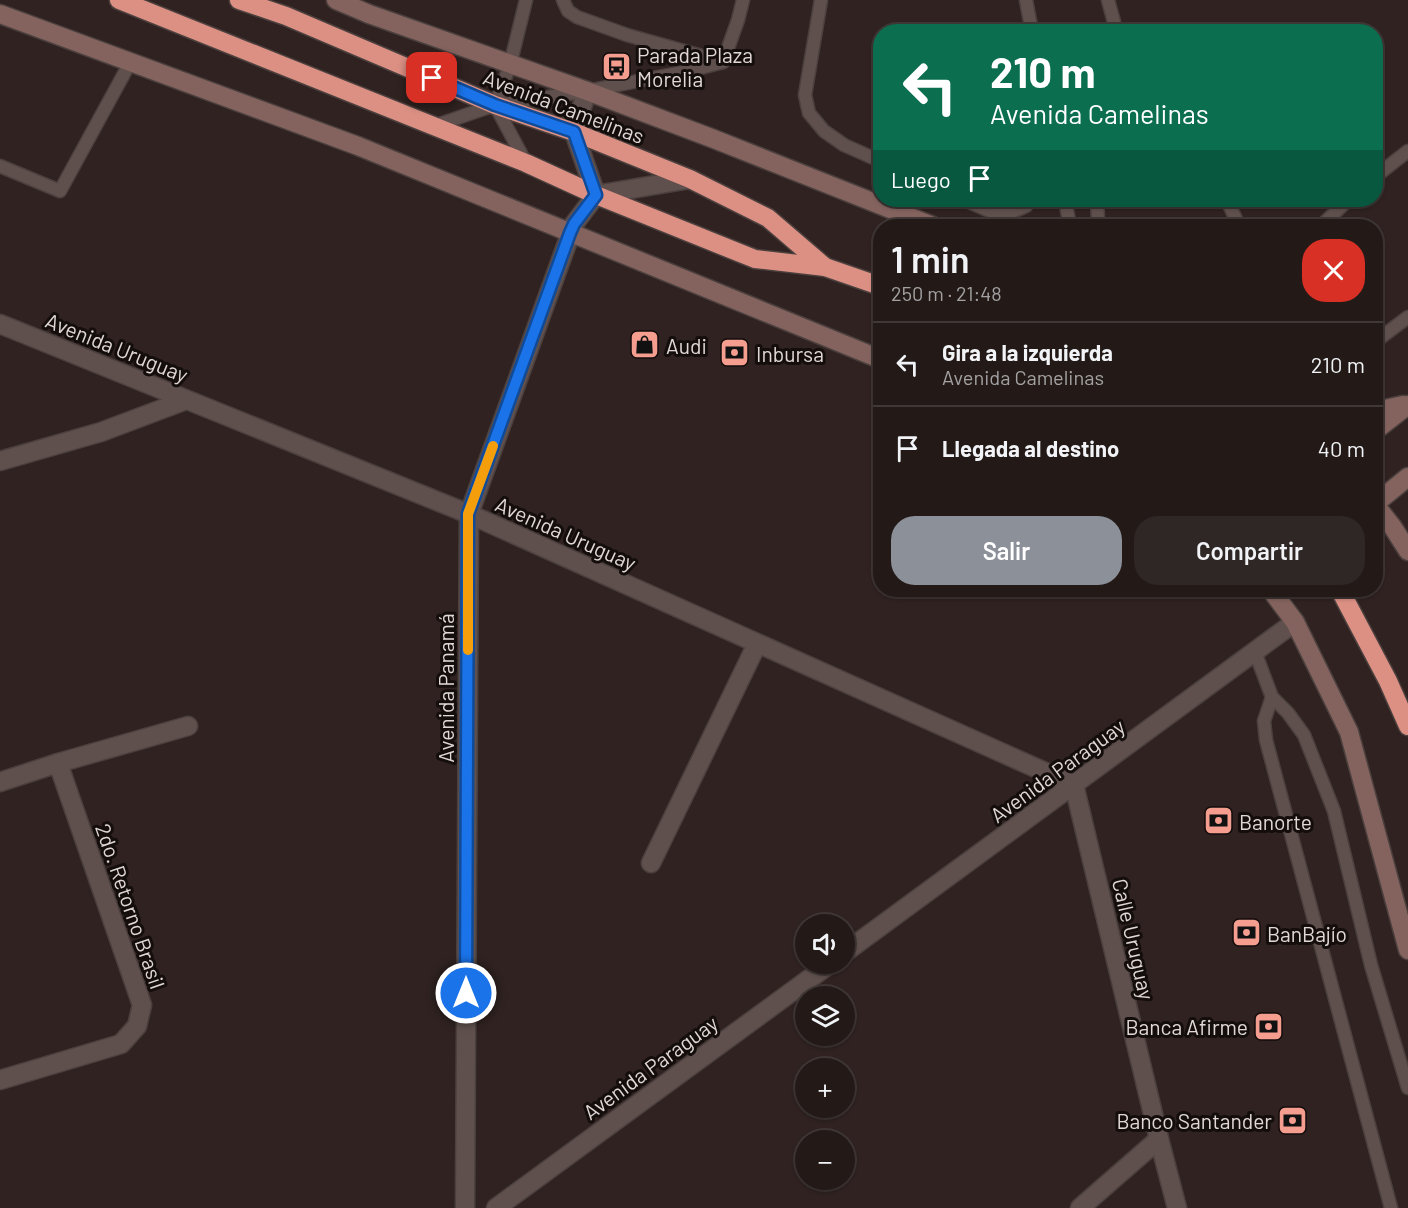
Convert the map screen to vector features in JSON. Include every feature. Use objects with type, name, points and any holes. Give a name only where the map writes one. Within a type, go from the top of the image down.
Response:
[{"type":"highway","name":"Avenida Camelinas","points":[[119,0],[526,163],[596,195],[754,260],[825,267],[873,284]]},
{"type":"highway","name":"Avenida Camelinas","points":[[239,0],[286,16],[495,105],[574,132],[690,179],[768,218],[825,267]]},
{"type":"highway","points":[[1344,597],[1388,681],[1408,726]]},
{"type":"main road","points":[[336,0],[714,139],[873,202]]},
{"type":"main road","points":[[0,14],[358,146],[873,356]]},
{"type":"main road","points":[[885,207],[915,219]]},
{"type":"main road","points":[[1383,409],[1408,404]]},
{"type":"main road","points":[[1383,424],[1408,404]]},
{"type":"main road","points":[[1383,498],[1408,477]]},
{"type":"main road","points":[[1383,514],[1408,551]]},
{"type":"main road","points":[[1275,597],[1295,622],[1349,732],[1408,950]]},
{"type":"street","points":[[586,91],[574,132],[596,195],[690,179]]},
{"type":"street","name":"Avenida Panamá","points":[[465,1208],[468,514],[570,233],[596,195]]},
{"type":"street","name":"Avenida Uruguay","points":[[0,324],[468,514],[1074,785]]},
{"type":"street","points":[[0,461],[101,432],[186,400]]},
{"type":"street","name":"Avenida Paraguay","points":[[855,945],[1295,622]]},
{"type":"street","points":[[651,863],[757,644]]},
{"type":"street","points":[[0,783],[58,763],[188,726]]},
{"type":"street","name":"2do. Retorno Brasil","points":[[1,1081],[121,1044],[137,1026],[142,1005],[58,763]]},
{"type":"street","name":"Calle Uruguay","points":[[1074,785],[1177,1208]]},
{"type":"street","name":"Avenida Paraguay","points":[[496,1208],[816,974]]},
{"type":"street","points":[[1080,1208],[1159,1139]]},
{"type":"lane","points":[[526,0],[510,65],[495,105],[526,163]]},
{"type":"lane","points":[[563,0],[568,11],[597,24],[672,50],[723,62]]},
{"type":"lane","points":[[723,62],[743,0]]},
{"type":"lane","points":[[821,0],[805,95],[809,112],[824,131],[844,145],[873,158]]},
{"type":"lane","points":[[1026,0],[1030,24]]},
{"type":"lane","points":[[1108,0],[1114,24]]},
{"type":"lane","points":[[0,166],[60,191],[131,62]]},
{"type":"lane","points":[[434,126],[495,105],[586,91],[723,62]]},
{"type":"lane","points":[[1383,171],[1408,151]]},
{"type":"lane","points":[[980,207],[996,214],[1011,213],[1024,207]]},
{"type":"lane","points":[[1328,219],[1341,207]]},
{"type":"lane","points":[[1383,336],[1407,319]]},
{"type":"lane","points":[[1255,652],[1272,697],[1288,713],[1304,735],[1334,811],[1371,965],[1404,1062],[1408,1088]]},
{"type":"lane","points":[[1272,697],[1264,721],[1266,740],[1391,1208]]},
{"type":"slow traffic","points":[[468,650],[468,514],[493,446]]},
{"type":"place","name":"Parada Plaza Morelia","points":[[616,66]]},
{"type":"place","name":"Audi","points":[[645,345]]},
{"type":"place","name":"Inbursa","points":[[735,353]]},
{"type":"place","name":"Banorte","points":[[1218,821]]},
{"type":"place","name":"BanBajío","points":[[1246,933]]},
{"type":"place","name":"Banca Afirme","points":[[1269,1026]]},
{"type":"place","name":"Banco Santander","points":[[1293,1120]]},
{"type":"route","points":[[432,78],[495,105],[574,132],[596,195],[570,233],[468,514],[466,993]]}]
